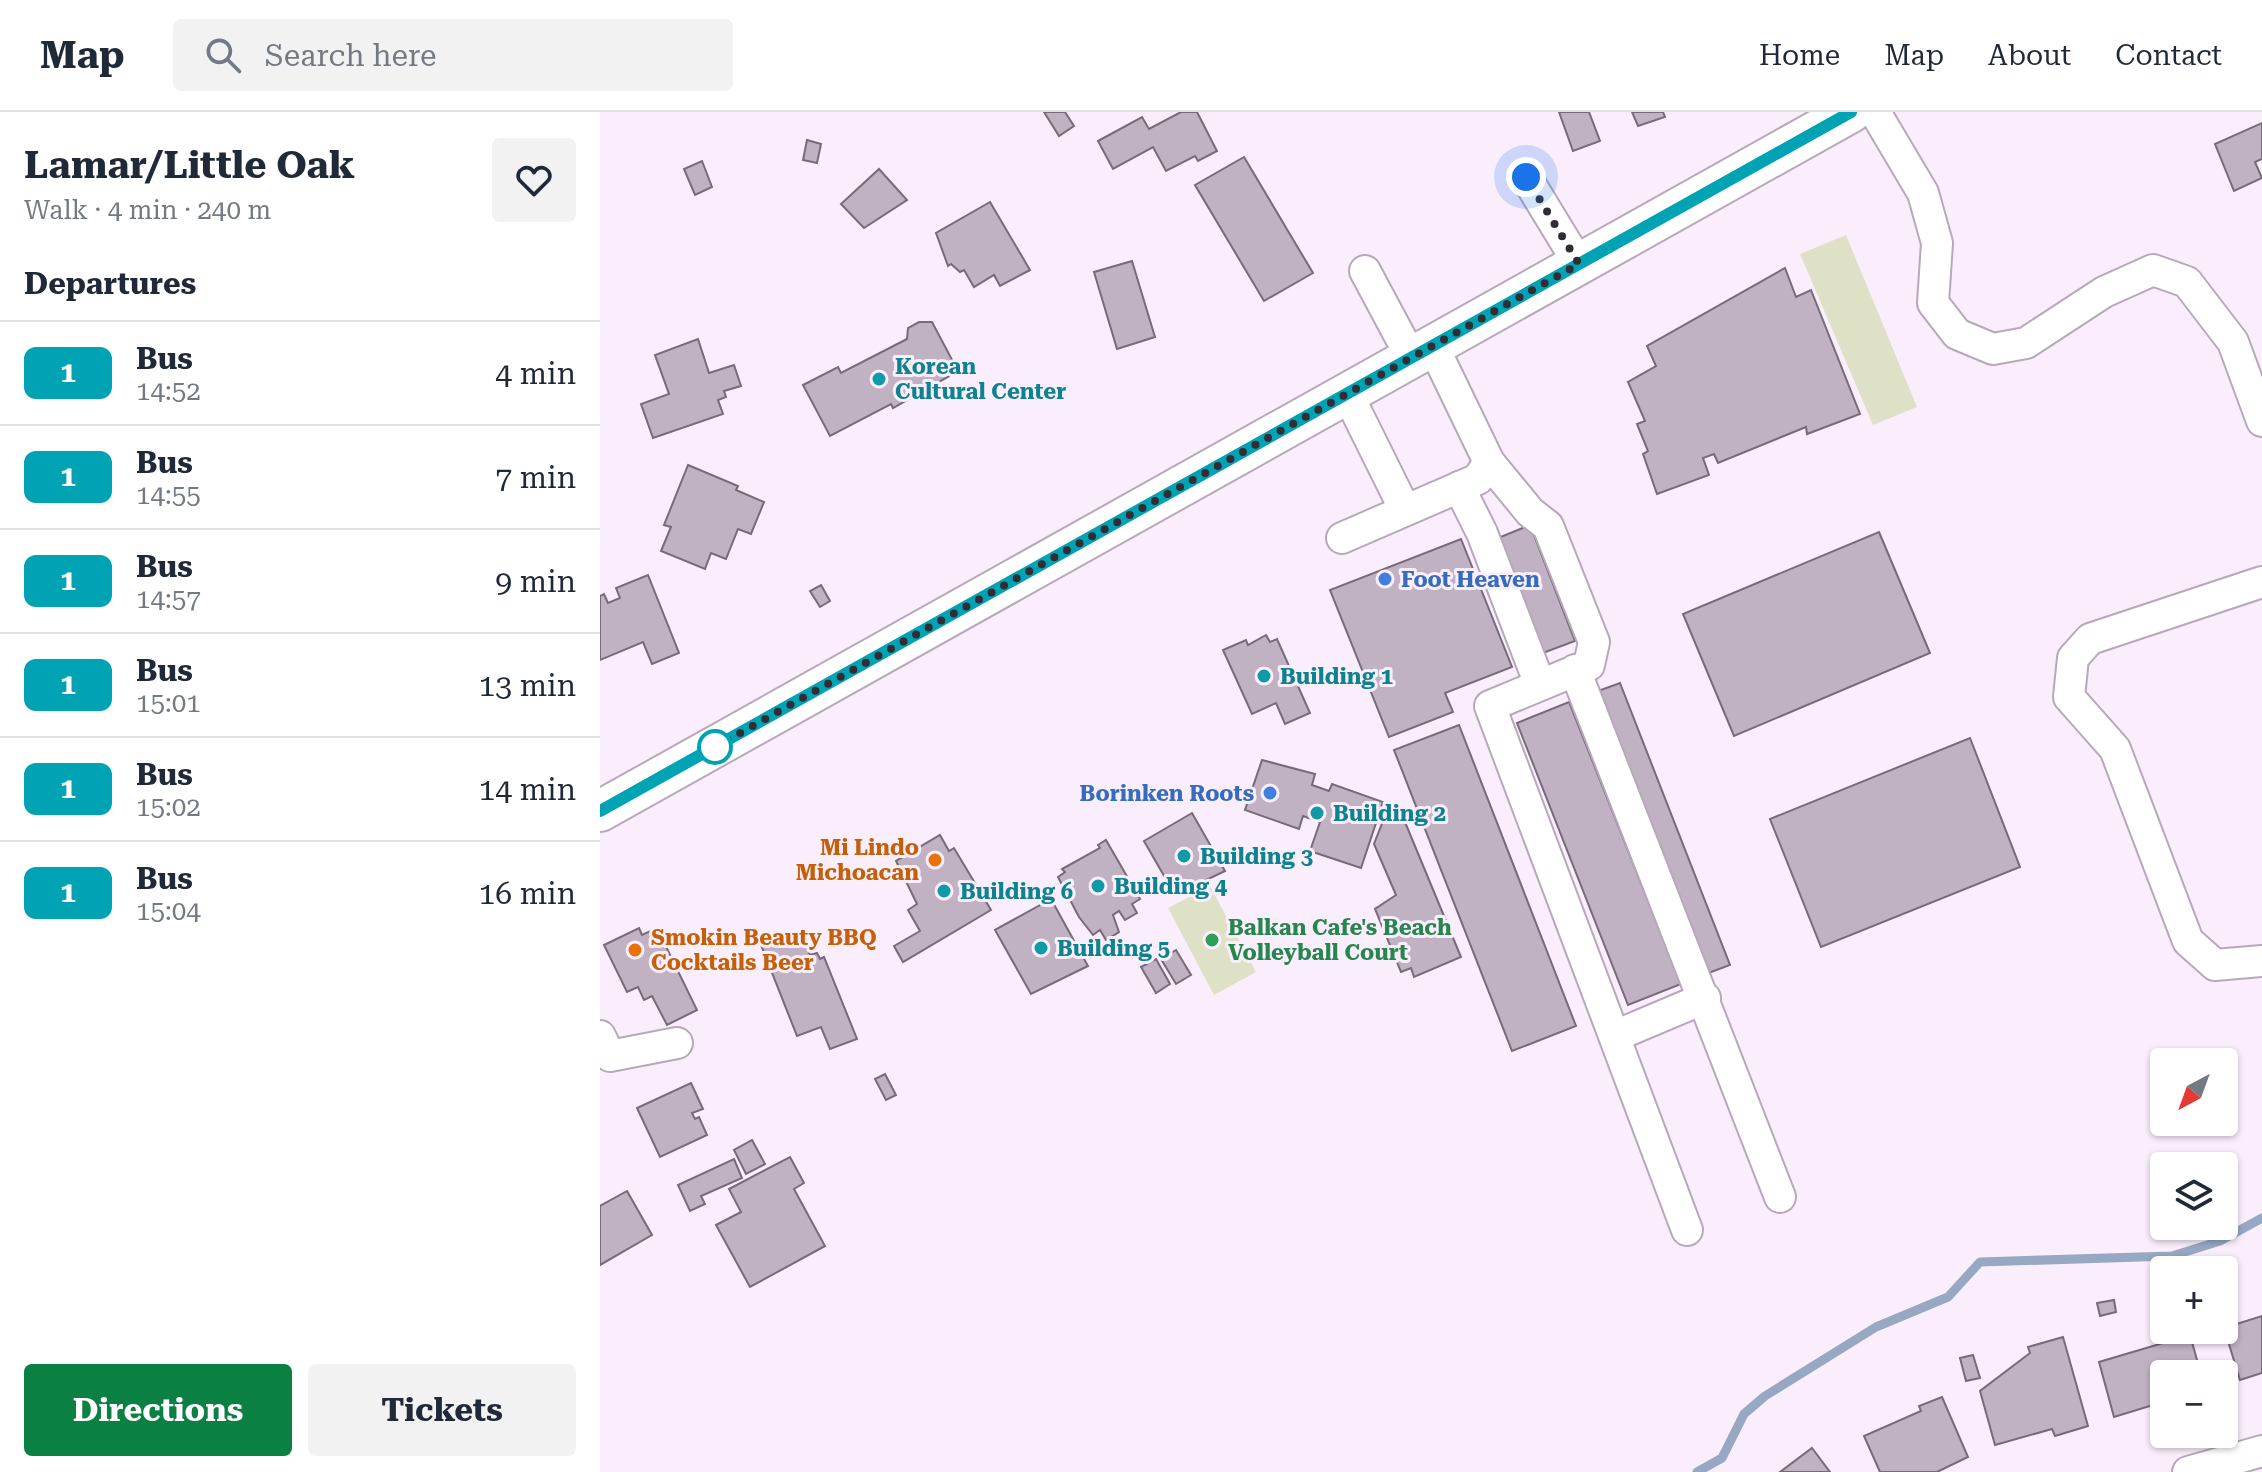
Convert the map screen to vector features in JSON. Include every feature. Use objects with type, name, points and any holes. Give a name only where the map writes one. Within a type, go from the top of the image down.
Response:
[{"type":"main road","points":[[600,811],[1851,112]]},
{"type":"street","points":[[1875,112],[1923,193],[1937,243],[1933,303],[1957,334],[1993,349],[2026,343],[2104,292],[2153,270],[2187,282],[2233,342],[2262,421]]},
{"type":"street","points":[[1526,177],[1579,264]]},
{"type":"street","points":[[1365,271],[1422,352],[1489,462],[1530,512],[1548,526],[1594,642],[1589,665],[1490,706],[1687,1230]]},
{"type":"street","points":[[1347,393],[1405,510]]},
{"type":"street","points":[[1342,538],[1478,479],[1489,462]]},
{"type":"street","points":[[1459,487],[1482,533],[1540,685]]},
{"type":"street","points":[[2262,582],[2090,639],[2073,658],[2069,697],[2115,749],[2188,941],[2215,965],[2262,961]]},
{"type":"street","points":[[1575,670],[1780,1197]]},
{"type":"street","points":[[1615,1036],[1705,998]]},
{"type":"street","points":[[600,1036],[610,1056],[677,1043]]},
{"type":"street","points":[[2202,1470],[2262,1451]]},
{"type":"green space","points":[[1846,235],[1917,407],[1873,425],[1800,254]]},
{"type":"green space","name":"Balkan Cafe's Beach Volleyball Court","points":[[1210,886],[1256,972],[1214,995],[1168,908]]},
{"type":"building","points":[[1044,112],[1065,112],[1074,126],[1059,136]]},
{"type":"building","points":[[1181,112],[1197,112],[1217,151],[1198,161],[1195,156],[1166,171],[1153,147],[1113,169],[1098,141],[1142,117],[1149,129]]},
{"type":"building","points":[[1559,112],[1589,112],[1600,141],[1573,151]]},
{"type":"building","points":[[1632,112],[1663,112],[1665,117],[1638,126]]},
{"type":"building","points":[[2262,123],[2262,159],[2255,162],[2262,178],[2234,191],[2215,144]]},
{"type":"building","points":[[807,140],[821,144],[817,163],[803,160]]},
{"type":"building","points":[[1244,157],[1313,273],[1264,301],[1195,185]]},
{"type":"building","points":[[702,161],[712,187],[695,195],[684,169]]},
{"type":"building","points":[[879,169],[907,200],[864,228],[841,204]]},
{"type":"building","points":[[990,202],[1030,270],[1000,286],[994,275],[974,287],[964,270],[960,272],[951,264],[948,266],[936,233]]},
{"type":"building","points":[[1132,261],[1155,337],[1117,349],[1094,272]]},
{"type":"building","points":[[1785,268],[1796,297],[1811,290],[1860,414],[1807,434],[1806,427],[1718,463],[1714,454],[1703,458],[1709,475],[1657,494],[1643,454],[1648,451],[1637,424],[1645,421],[1628,382],[1656,366],[1647,346]]},
{"type":"building","name":"Korean Cultural Center","points":[[919,322],[932,322],[958,371],[893,408],[891,404],[830,436],[803,385],[838,367],[841,373],[907,339],[908,328]]},
{"type":"building","points":[[698,339],[709,373],[734,365],[741,386],[724,391],[726,397],[718,400],[723,414],[653,438],[641,404],[669,394],[655,355]]},
{"type":"building","points":[[688,465],[738,486],[736,490],[764,502],[751,534],[738,529],[726,559],[711,553],[705,569],[661,551],[671,527],[664,525]]},
{"type":"building","points":[[1530,525],[1575,641],[1543,653],[1498,538]]},
{"type":"building","points":[[1879,532],[1930,653],[1734,736],[1683,614]]},
{"type":"building","points":[[1461,539],[1512,667],[1445,693],[1453,712],[1389,737],[1330,590]]},
{"type":"building","points":[[648,575],[679,653],[652,664],[643,642],[600,660],[600,596],[604,594],[608,603],[620,598],[616,588]]},
{"type":"building","points":[[821,585],[830,601],[820,607],[810,591]]},
{"type":"building","name":"Building 1","points":[[1266,635],[1270,642],[1277,639],[1310,713],[1285,724],[1276,703],[1252,714],[1223,650],[1246,640],[1248,645]]},
{"type":"building","points":[[1620,683],[1730,965],[1706,974],[1595,692]]},
{"type":"building","points":[[1569,702],[1681,984],[1628,1005],[1517,723]]},
{"type":"building","points":[[1459,725],[1576,1026],[1512,1051],[1394,750]]},
{"type":"building","points":[[1970,738],[2020,867],[1821,947],[1770,819]]},
{"type":"building","name":"Building 2","points":[[1262,760],[1315,774],[1312,785],[1329,791],[1332,784],[1383,802],[1361,868],[1310,851],[1320,822],[1303,816],[1299,829],[1245,810]]},
{"type":"building","points":[[1400,810],[1461,957],[1414,977],[1411,968],[1401,972],[1375,909],[1396,895],[1374,844],[1385,816]]},
{"type":"building","name":"Building 3","points":[[1192,813],[1225,871],[1175,895],[1144,841]]},
{"type":"building","name":"Building 6","points":[[940,835],[949,851],[954,848],[991,910],[903,962],[894,946],[920,931],[908,910],[917,904],[896,861]]},
{"type":"building","name":"Building 4","points":[[1106,840],[1140,899],[1132,904],[1137,913],[1125,920],[1119,911],[1113,915],[1119,932],[1106,940],[1100,930],[1093,935],[1079,917],[1058,877],[1065,872],[1062,869],[1100,848],[1098,845]]},
{"type":"building","name":"Building 5","points":[[1051,899],[1088,966],[1031,994],[995,930]]},
{"type":"building","points":[[639,928],[642,935],[657,928],[697,1010],[667,1025],[652,996],[644,1000],[638,987],[627,992],[604,945]]},
{"type":"building","points":[[800,931],[810,955],[817,953],[820,959],[824,957],[857,1039],[830,1049],[821,1027],[797,1036],[761,945]]},
{"type":"building","points":[[1176,950],[1191,975],[1176,984],[1161,959]]},
{"type":"building","points":[[1156,959],[1170,984],[1156,993],[1141,967]]},
{"type":"building","points":[[885,1074],[896,1095],[886,1100],[875,1079]]},
{"type":"building","points":[[691,1083],[703,1109],[692,1113],[695,1119],[699,1117],[707,1135],[660,1157],[637,1108]]},
{"type":"building","points":[[752,1140],[765,1164],[746,1174],[734,1150]]},
{"type":"building","points":[[790,1157],[804,1183],[794,1189],[825,1246],[750,1287],[716,1225],[741,1212],[729,1189]]},
{"type":"building","points":[[734,1159],[742,1178],[701,1196],[705,1204],[690,1211],[678,1185]]},
{"type":"building","points":[[627,1191],[652,1235],[600,1265],[600,1206]]},
{"type":"building","points":[[2114,1300],[2116,1312],[2100,1316],[2097,1303]]},
{"type":"building","points":[[2262,1316],[2262,1373],[2240,1380],[2238,1360],[2234,1360],[2229,1344],[2238,1344],[2238,1324]]},
{"type":"building","points":[[2063,1337],[2088,1426],[2055,1436],[2052,1429],[1995,1445],[1980,1391],[2030,1353],[2028,1347]]},
{"type":"building","points":[[2160,1344],[2193,1344],[2197,1360],[2150,1360],[2150,1406],[2114,1417],[2099,1362]]},
{"type":"building","points":[[1973,1355],[1980,1378],[1966,1381],[1960,1358]]},
{"type":"building","points":[[1942,1397],[1968,1457],[1937,1472],[1880,1472],[1864,1436],[1921,1411],[1919,1406]]},
{"type":"building","points":[[1812,1448],[1830,1472],[1780,1472]]},
{"type":"waterway","points":[[1697,1472],[1722,1458],[1744,1414],[1765,1396],[1876,1327],[1948,1297],[1980,1262],[2172,1256],[2220,1241],[2262,1218]]},
{"type":"bus line","name":"1","points":[[600,811],[1851,112]]},
{"type":"place","name":"Korean Cultural Center","points":[[879,379]]},
{"type":"place","name":"Foot Heaven","points":[[1385,579]]},
{"type":"place","name":"Building 1","points":[[1264,676]]},
{"type":"place","name":"Borinken Roots","points":[[1270,793]]},
{"type":"place","name":"Building 2","points":[[1317,813]]},
{"type":"place","name":"Building 3","points":[[1184,856]]},
{"type":"place","name":"Mi Lindo Michoacan","points":[[935,860]]},
{"type":"place","name":"Building 4","points":[[1098,886]]},
{"type":"place","name":"Building 6","points":[[944,891]]},
{"type":"place","name":"Balkan Cafe's Beach Volleyball Court","points":[[1212,940]]},
{"type":"place","name":"Building 5","points":[[1041,948]]},
{"type":"place","name":"Smokin Beauty BBQ Cocktails Beer","points":[[635,950]]},
{"type":"route","points":[[715,747],[1579,264],[1526,177]]}]
